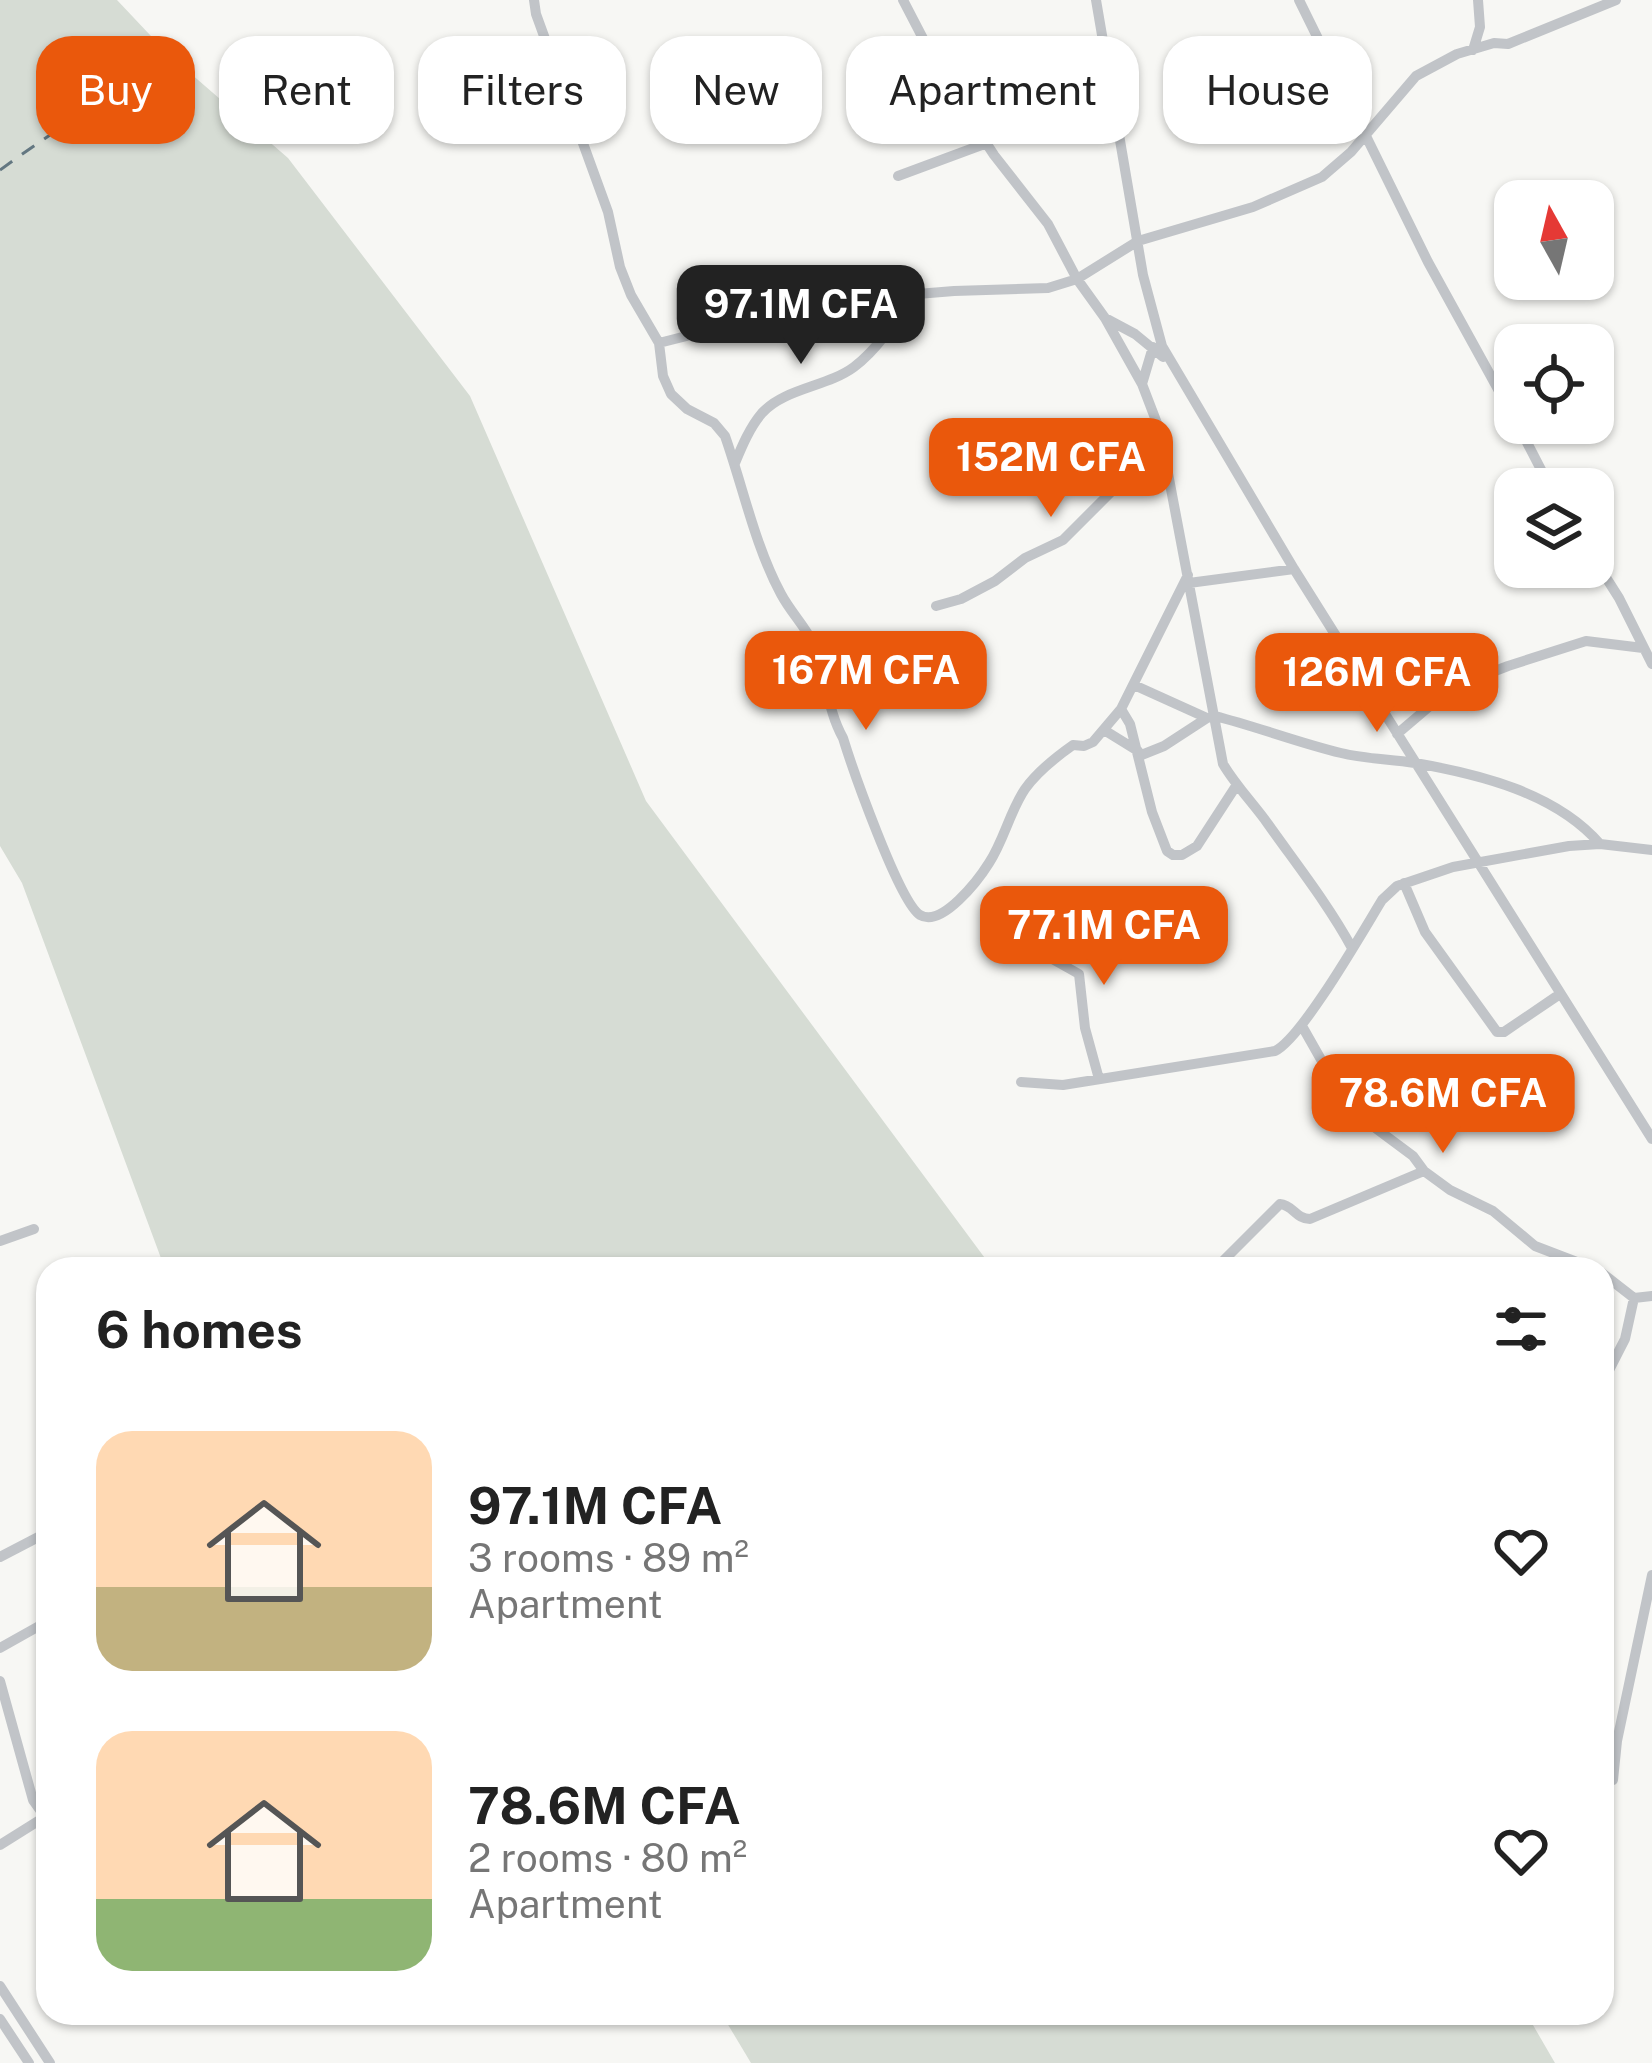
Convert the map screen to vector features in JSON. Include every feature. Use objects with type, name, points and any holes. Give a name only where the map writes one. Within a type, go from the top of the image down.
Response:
[{"type":"street","points":[[534,0],[608,212],[620,266],[659,343],[663,376],[671,394],[687,410],[714,423],[725,436],[781,594],[812,643],[827,683],[834,722],[896,879],[920,915],[943,913],[973,886],[1031,780],[1069,748],[1088,745],[1104,730],[1134,685],[1188,579]]},
{"type":"street","points":[[903,0],[922,36]]},
{"type":"street","points":[[1096,0],[1138,241],[1162,346],[1294,569],[1652,1139]]},
{"type":"street","points":[[1299,0],[1317,36]]},
{"type":"street","points":[[1472,50],[1480,27],[1478,0]]},
{"type":"street","points":[[1372,128],[1416,76],[1457,54],[1494,43],[1508,44],[1616,0]]},
{"type":"street","points":[[898,176],[984,144]]},
{"type":"street","points":[[988,144],[1048,224],[1142,384],[1160,431],[1223,764],[1330,909],[1352,949]]},
{"type":"street","points":[[659,343],[820,302],[1048,289],[1077,279],[1138,241],[1302,188],[1322,177],[1357,144]]},
{"type":"street","points":[[1370,144],[1494,382]]},
{"type":"street","points":[[735,463],[764,411],[858,365],[888,333],[913,294]]},
{"type":"street","points":[[1105,318],[1153,347],[1174,368]]},
{"type":"street","points":[[1142,384],[1153,347]]},
{"type":"street","points":[[937,606],[961,599],[1063,540],[1114,489],[1160,431]]},
{"type":"street","points":[[1188,579],[1294,569]]},
{"type":"street","points":[[1612,588],[1652,664]]},
{"type":"street","points":[[1397,734],[1451,688],[1508,666],[1586,641],[1643,648]]},
{"type":"street","points":[[1134,685],[1211,717],[1345,754],[1415,763],[1492,781],[1566,813],[1600,844]]},
{"type":"street","points":[[1120,709],[1130,724],[1152,812],[1173,855],[1197,846],[1236,786]]},
{"type":"street","points":[[1138,754],[1164,746],[1211,717]]},
{"type":"street","points":[[1104,730],[1138,754]]},
{"type":"street","points":[[1021,1082],[1063,1085],[1275,1051],[1302,1025],[1382,900],[1404,883],[1436,871],[1569,846],[1652,850]]},
{"type":"street","points":[[1404,883],[1425,932],[1497,1032],[1504,1032],[1560,994]]},
{"type":"street","points":[[1038,951],[1079,974],[1085,1028],[1099,1079]]},
{"type":"street","points":[[1302,1025],[1340,1094],[1366,1121],[1450,1190],[1493,1211],[1535,1246],[1563,1257]]},
{"type":"street","points":[[1227,1257],[1280,1204],[1310,1219],[1424,1171]]},
{"type":"street","points":[[0,1241],[34,1229]]},
{"type":"street","points":[[1614,1283],[1634,1298],[1652,1296]]},
{"type":"street","points":[[1614,1361],[1625,1339],[1634,1298]]},
{"type":"street","points":[[0,1557],[36,1538]]},
{"type":"street","points":[[1614,1770],[1652,1575]]},
{"type":"street","points":[[0,1648],[36,1628]]},
{"type":"street","points":[[1637,1647],[1652,1657]]},
{"type":"street","points":[[0,1681],[7,1734],[36,1803]]},
{"type":"street","points":[[0,1845],[36,1825]]},
{"type":"street","points":[[0,1986],[50,2063]]},
{"type":"street","points":[[0,2020],[6,2040],[29,2063]]},
{"type":"shaded area","points":[[0,0],[117,0],[151,36],[36,36],[36,144],[195,144],[195,77],[219,98],[219,144],[272,144],[288,158],[470,396],[646,801],[984,1257],[161,1257],[22,883],[0,846]]},
{"type":"shaded area","points":[[728,2025],[1533,2025],[1555,2063],[751,2063]]},
{"type":"ferry route","points":[[0,170],[38,144]]}]
